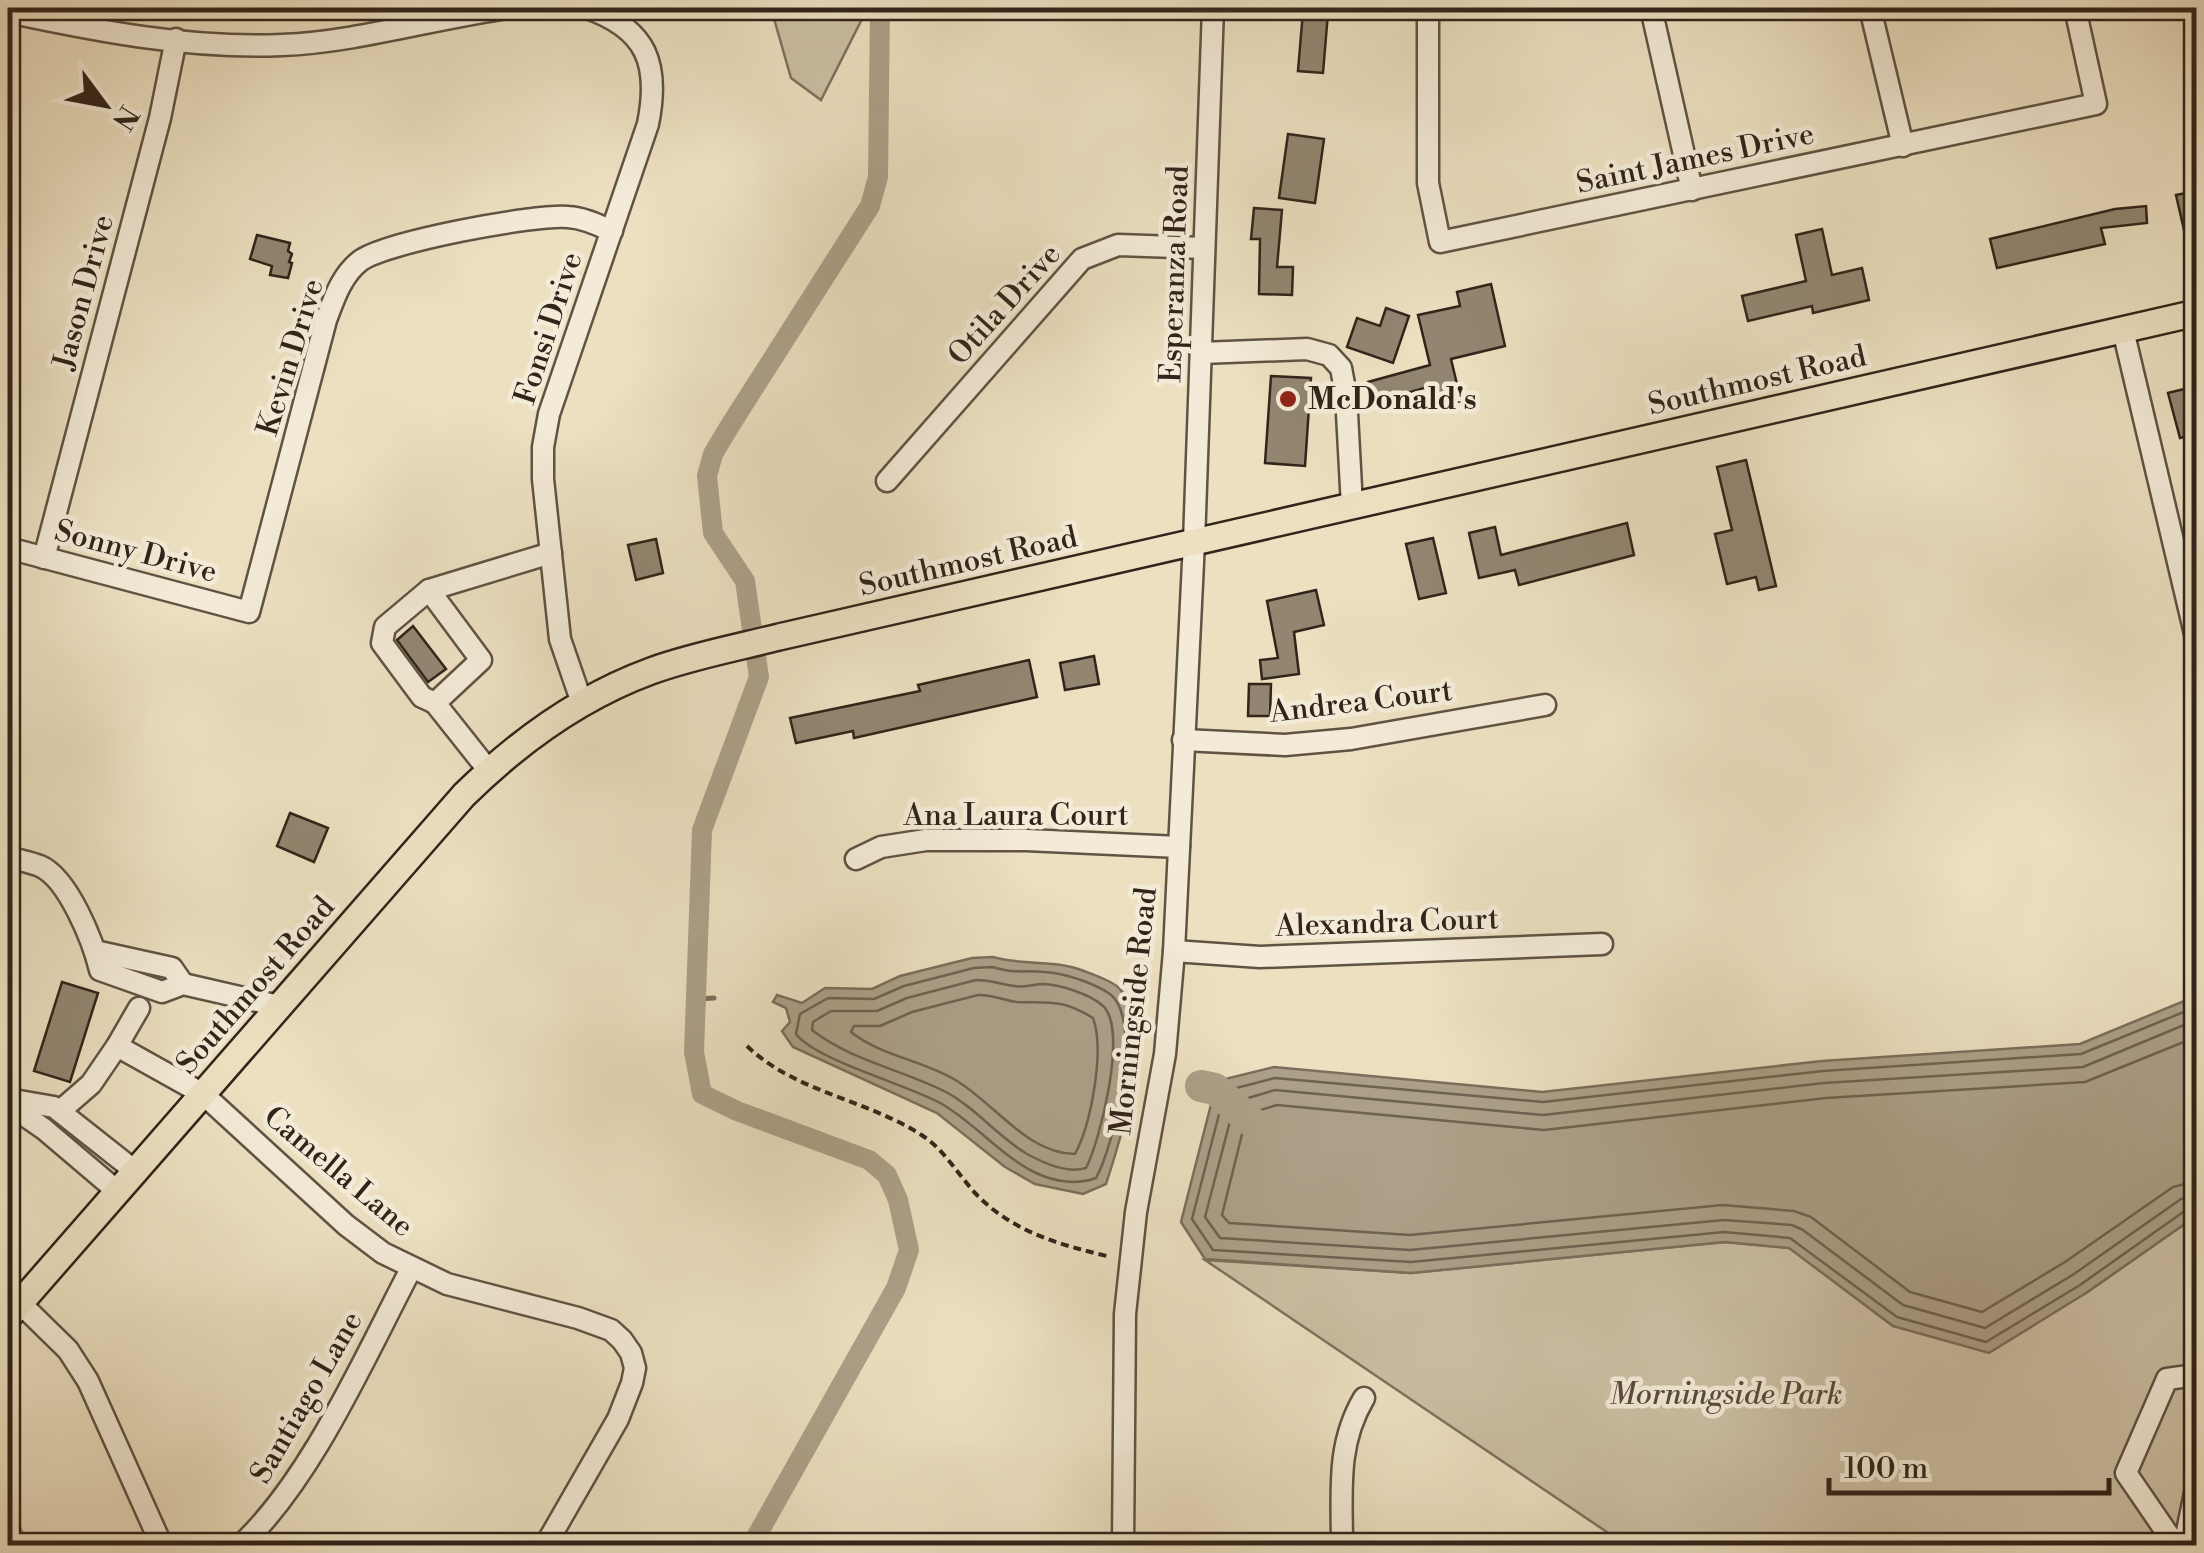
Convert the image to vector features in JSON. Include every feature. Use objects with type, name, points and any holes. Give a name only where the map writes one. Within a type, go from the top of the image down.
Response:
[{"type":"main road","name":"Southmost Road","points":[[14,1310],[488,771],[582,703],[650,671],[779,637],[2196,313]]},
{"type":"street","points":[[8,12],[78,27],[254,45],[298,44],[510,8]]},
{"type":"street","name":"Fonsi Drive","points":[[582,703],[562,653],[543,447],[549,414],[648,124],[653,98],[653,74],[646,51],[632,31],[612,16],[587,8]]},
{"type":"street","name":"Esperanza Road","points":[[1194,542],[1213,8]]},
{"type":"street","name":"Saint James Drive","points":[[1428,8],[1428,184],[1440,242],[2096,104],[2074,8]]},
{"type":"street","points":[[1651,8],[1692,190]]},
{"type":"street","points":[[1870,8],[1904,146]]},
{"type":"street","name":"Jason Drive","points":[[44,558],[160,118],[176,40]]},
{"type":"street","name":"Kevin Drive","points":[[249,612],[326,320],[342,280],[356,264],[390,246],[564,216],[612,231]]},
{"type":"street","name":"Otila Drive","points":[[887,480],[1082,259],[1118,245],[1204,248]]},
{"type":"street","points":[[2123,330],[2196,638]]},
{"type":"street","points":[[1201,353],[1306,348],[1329,355],[1340,368],[1346,394],[1352,506]]},
{"type":"street","name":"Morningside Road","points":[[1123,1546],[1122,1380],[1130,1262],[1165,1054],[1174,951],[1194,542]]},
{"type":"street","name":"Sonny Drive","points":[[8,548],[249,612]]},
{"type":"street","points":[[488,771],[435,704],[422,697],[382,643],[384,627],[429,590],[551,552]]},
{"type":"street","points":[[429,590],[481,660],[435,704]]},
{"type":"street","name":"Andrea Court","points":[[1183,740],[1284,745],[1351,738],[1546,705]]},
{"type":"street","name":"Ana Laura Court","points":[[856,859],[881,846],[926,840],[1179,847]]},
{"type":"street","points":[[8,858],[42,866],[60,881],[95,950],[100,970],[162,992],[183,984],[279,1006]]},
{"type":"street","name":"Alexandra Court","points":[[1174,951],[1260,957],[1602,944]]},
{"type":"street","points":[[95,950],[172,968],[183,984]]},
{"type":"street","points":[[137,984],[143,960]]},
{"type":"street","points":[[60,1110],[91,1084],[139,1008]]},
{"type":"street","name":"Camella Lane","points":[[116,1046],[203,1094],[346,1224],[412,1268],[447,1284],[610,1330],[631,1353],[632,1383],[618,1419],[545,1546]]},
{"type":"street","points":[[8,1102],[38,1102],[60,1110],[135,1171]]},
{"type":"street","points":[[8,1102],[117,1191]]},
{"type":"street","name":"Santiago Lane","points":[[240,1546],[263,1525],[288,1492],[412,1268]]},
{"type":"street","points":[[14,1310],[68,1350],[88,1381],[162,1546]]},
{"type":"street","points":[[2176,1546],[2126,1473],[2167,1380],[2196,1375]]},
{"type":"street","points":[[1342,1546],[1346,1431],[1364,1398]]},
{"type":"street","points":[[2184,1546],[2196,1488]]},
{"type":"path","points":[[747,1046],[786,1077],[888,1117],[926,1138],[976,1193],[1015,1226],[1058,1244],[1130,1262]]},
{"type":"green space","points":[[771,8],[862,8],[864,15],[821,100],[791,78]]},
{"type":"green space","name":"Morningside Park","points":[[2196,1216],[2196,1545],[1626,1545],[1205,1260],[1411,1273],[1725,1242],[1790,1248],[1893,1326],[2086,1293]]},
{"type":"water","points":[[993,957],[1084,971],[1116,985],[1130,1006],[1136,1055],[1127,1113],[1106,1184],[1083,1194],[1035,1184],[1005,1167],[937,1113],[793,1047],[782,1031],[790,1022],[786,1008],[773,1002],[777,995],[802,1003],[825,988],[872,989],[900,976],[972,958]]},
{"type":"water","points":[[2196,996],[2196,1216],[2086,1293],[1989,1353],[1893,1326],[1789,1248],[1725,1242],[1411,1273],[1205,1259],[1181,1222],[1217,1081],[1274,1067],[1542,1092],[1822,1061],[2080,1044]]},
{"type":"building","points":[[1303,11],[1328,13],[1323,73],[1298,71]]},
{"type":"building","points":[[1288,134],[1324,139],[1315,203],[1279,198]]},
{"type":"building","points":[[2196,191],[2196,227],[2184,230],[2176,195]]},
{"type":"building","points":[[2146,206],[2147,223],[2101,228],[2105,244],[1997,268],[1990,239],[2115,209]]},
{"type":"building","points":[[1254,208],[1282,210],[1277,267],[1293,267],[1292,295],[1259,294],[1260,239],[1251,239]]},
{"type":"building","points":[[1822,229],[1832,275],[1862,268],[1869,300],[1813,313],[1812,306],[1748,321],[1742,296],[1806,281],[1796,235]]},
{"type":"building","points":[[257,235],[290,243],[292,263],[288,278],[270,275],[272,266],[250,259]]},
{"type":"building","points":[[1491,284],[1505,346],[1451,359],[1461,401],[1438,406],[1434,385],[1373,403],[1368,382],[1430,365],[1418,315],[1460,306],[1457,292]]},
{"type":"building","points":[[1386,308],[1409,316],[1393,363],[1347,347],[1357,318],[1380,326]]},
{"type":"building","points":[[1271,376],[1311,378],[1305,466],[1265,463]]},
{"type":"building","points":[[2196,386],[2196,434],[2180,438],[2168,393]]},
{"type":"building","points":[[1746,460],[1776,586],[1759,590],[1756,577],[1727,584],[1715,534],[1732,530],[1717,467]]},
{"type":"building","points":[[1627,523],[1634,555],[1519,585],[1515,570],[1479,578],[1469,533],[1495,527],[1501,555]]},
{"type":"building","points":[[1433,538],[1446,593],[1419,599],[1406,544]]},
{"type":"building","points":[[656,539],[663,573],[636,580],[628,545]]},
{"type":"building","points":[[1316,590],[1324,625],[1294,632],[1299,674],[1262,679],[1260,660],[1278,658],[1267,601]]},
{"type":"building","points":[[413,626],[446,669],[428,682],[397,640]]},
{"type":"building","points":[[1094,656],[1099,684],[1065,690],[1060,663]]},
{"type":"building","points":[[1029,660],[1037,697],[854,738],[853,731],[796,743],[790,718],[920,691],[918,685]]},
{"type":"building","points":[[1249,684],[1271,684],[1270,716],[1248,716]]},
{"type":"building","points":[[290,813],[328,828],[314,862],[277,846]]},
{"type":"building","points":[[62,982],[98,993],[70,1082],[34,1071]]},
{"type":"waterway","points":[[751,1546],[896,1288],[909,1250],[898,1200],[887,1175],[869,1160],[702,1094],[694,1052],[702,830],[759,677],[745,581],[713,533],[707,476],[713,454],[731,424],[870,206],[878,177],[880,8]]},
{"type":"waterway","points":[[697,999],[714,998]]},
{"type":"waterway","points":[[1201,1086],[1215,1089],[1248,1119]]},
{"type":"waterway","points":[[8,1521],[19,1546]]},
{"type":"place","name":"McDonald's","points":[[1288,399]]}]
